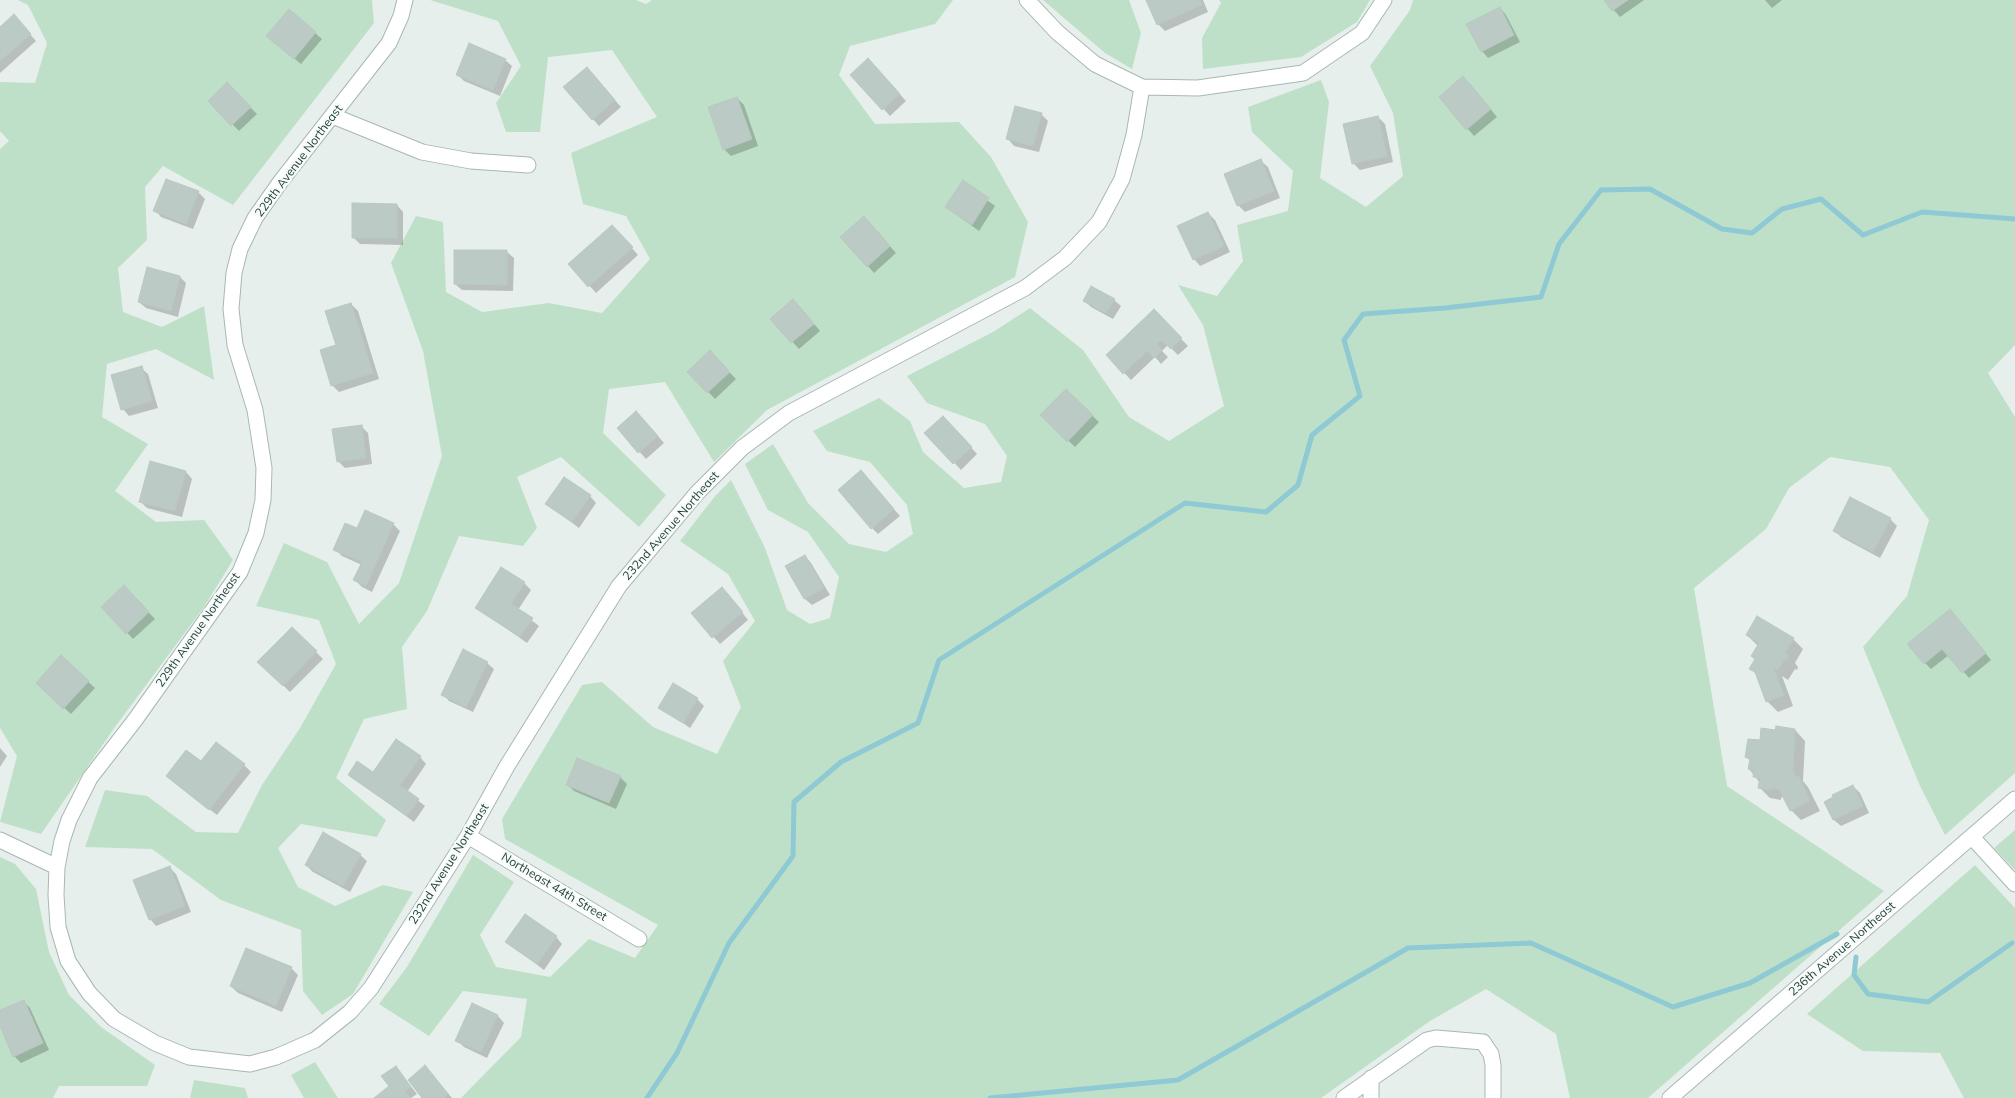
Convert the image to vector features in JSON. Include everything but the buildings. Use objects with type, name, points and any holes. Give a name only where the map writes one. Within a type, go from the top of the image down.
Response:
[{"type":"street","name":"229th Avenue Northeast","points":[[68,961],[58,927],[57,866],[69,820],[90,778],[135,720],[240,572],[256,533],[264,500],[264,468],[255,410],[235,345],[231,309],[234,273],[240,249],[255,218],[281,181],[389,43],[402,16],[405,0]]},
{"type":"street","points":[[1027,0],[1057,32],[1096,64],[1142,87],[1198,88],[1303,73],[1362,33],[1384,0]]},
{"type":"street","name":"232nd Avenue Northeast","points":[[68,961],[89,994],[114,1019],[155,1043],[189,1057],[250,1064],[276,1058],[315,1040],[350,1012],[371,988],[468,836],[507,766],[619,586],[697,493],[742,448],[789,413],[1024,288],[1065,258],[1099,222],[1122,179],[1134,135],[1142,87]]},
{"type":"street","points":[[333,116],[422,152],[471,160],[528,165]]},
{"type":"street","name":"236th Avenue Northeast","points":[[1670,1098],[2015,799]]},
{"type":"street","name":"Northeast 44th Street","points":[[468,836],[639,938]]},
{"type":"street","points":[[1972,837],[2015,884]]},
{"type":"street","points":[[0,840],[57,866]]},
{"type":"street","points":[[1344,1098],[1427,1040],[1436,1038],[1483,1042],[1491,1054],[1493,1065],[1493,1098]]},
{"type":"street","points":[[1371,1098],[1372,1078]]},
{"type":"green space","points":[[18,0],[372,0],[374,23],[233,205],[163,166],[145,187],[147,240],[118,268],[123,312],[162,327],[204,306],[214,380],[156,349],[107,364],[102,417],[148,444],[115,491],[156,522],[204,520],[233,560],[204,607],[115,727],[41,834],[0,822],[17,756],[0,728],[0,149],[9,141],[0,131],[0,82],[35,83],[47,43],[28,5]]},
{"type":"green space","points":[[430,0],[636,0],[646,4],[652,0],[953,0],[935,24],[850,46],[839,75],[875,124],[959,122],[991,157],[1028,222],[1015,277],[767,410],[714,462],[665,382],[609,389],[603,433],[666,495],[639,527],[561,457],[517,477],[537,528],[523,546],[459,536],[427,611],[402,647],[407,709],[364,719],[336,778],[386,820],[377,837],[301,824],[278,848],[298,887],[335,906],[383,885],[413,892],[353,994],[322,1015],[303,991],[301,930],[221,900],[152,849],[85,847],[105,790],[147,796],[196,832],[238,833],[262,785],[300,728],[336,664],[319,620],[256,606],[284,543],[327,562],[359,624],[399,583],[442,456],[423,351],[391,263],[416,216],[443,222],[446,292],[482,312],[549,303],[602,313],[650,259],[626,216],[583,204],[571,153],[657,117],[612,50],[548,57],[540,132],[506,132],[496,103],[521,66],[498,21]]},
{"type":"green space","points":[[1043,0],[1129,0],[1141,33],[1132,69],[1105,53]]},
{"type":"green space","points":[[1219,0],[1370,0],[1357,22],[1301,57],[1203,69],[1202,38],[1221,3]]},
{"type":"green space","points":[[1413,0],[2015,0],[2015,345],[1988,373],[2015,417],[2015,773],[1945,835],[1920,786],[1863,647],[1907,596],[1929,520],[1890,467],[1830,457],[1789,488],[1766,529],[1694,588],[1727,786],[1884,891],[1648,1098],[1570,1098],[1556,1034],[1486,989],[1430,1021],[1321,1098],[461,1098],[521,1037],[527,999],[463,991],[429,1036],[379,1004],[407,967],[473,855],[514,882],[480,935],[496,967],[550,977],[589,939],[635,958],[658,925],[505,839],[502,819],[582,685],[602,682],[653,727],[717,754],[741,707],[723,661],[755,621],[728,574],[680,541],[716,495],[731,480],[765,548],[787,610],[810,624],[830,618],[839,577],[808,532],[768,510],[745,464],[773,444],[808,503],[849,544],[886,552],[913,534],[907,505],[870,462],[827,451],[813,431],[879,398],[910,421],[923,452],[964,488],[1001,482],[1007,456],[985,424],[927,403],[907,376],[993,332],[1030,308],[1083,350],[1129,417],[1169,441],[1224,406],[1203,325],[1178,285],[1217,296],[1243,261],[1237,225],[1288,211],[1293,171],[1252,132],[1248,107],[1321,80],[1329,102],[1320,178],[1366,207],[1403,176],[1393,113],[1370,66],[1410,10]]},
{"type":"green space","points":[[2015,830],[2015,870],[1994,848]]},
{"type":"green space","points":[[0,857],[15,864],[36,889],[49,952],[69,995],[101,1027],[155,1065],[147,1086],[59,1086],[53,1098],[0,1098]]},
{"type":"green space","points":[[1975,865],[2015,908],[2015,1098],[1964,1098],[1940,1053],[1863,1051],[1807,1014]]},
{"type":"green space","points":[[315,1062],[338,1098],[304,1098],[291,1075]]},
{"type":"green space","points":[[194,1080],[245,1088],[248,1098],[190,1098]]},
{"type":"waterway","points":[[647,1098],[677,1053],[729,943],[793,856],[794,802],[841,762],[918,723],[939,660],[1185,503],[1266,512],[1298,485],[1312,435],[1360,396],[1344,340],[1363,314],[1445,308],[1541,297],[1559,244],[1601,190],[1650,189],[1722,229],[1752,233],[1782,209],[1821,199],[1863,235],[1922,212],[2015,219]]},
{"type":"waterway","points":[[990,1098],[1178,1080],[1408,948],[1531,943],[1673,1007],[1750,983],[1837,934]]},
{"type":"waterway","points":[[1856,957],[1854,975],[1868,994],[1928,1002],[2012,943]]}]
